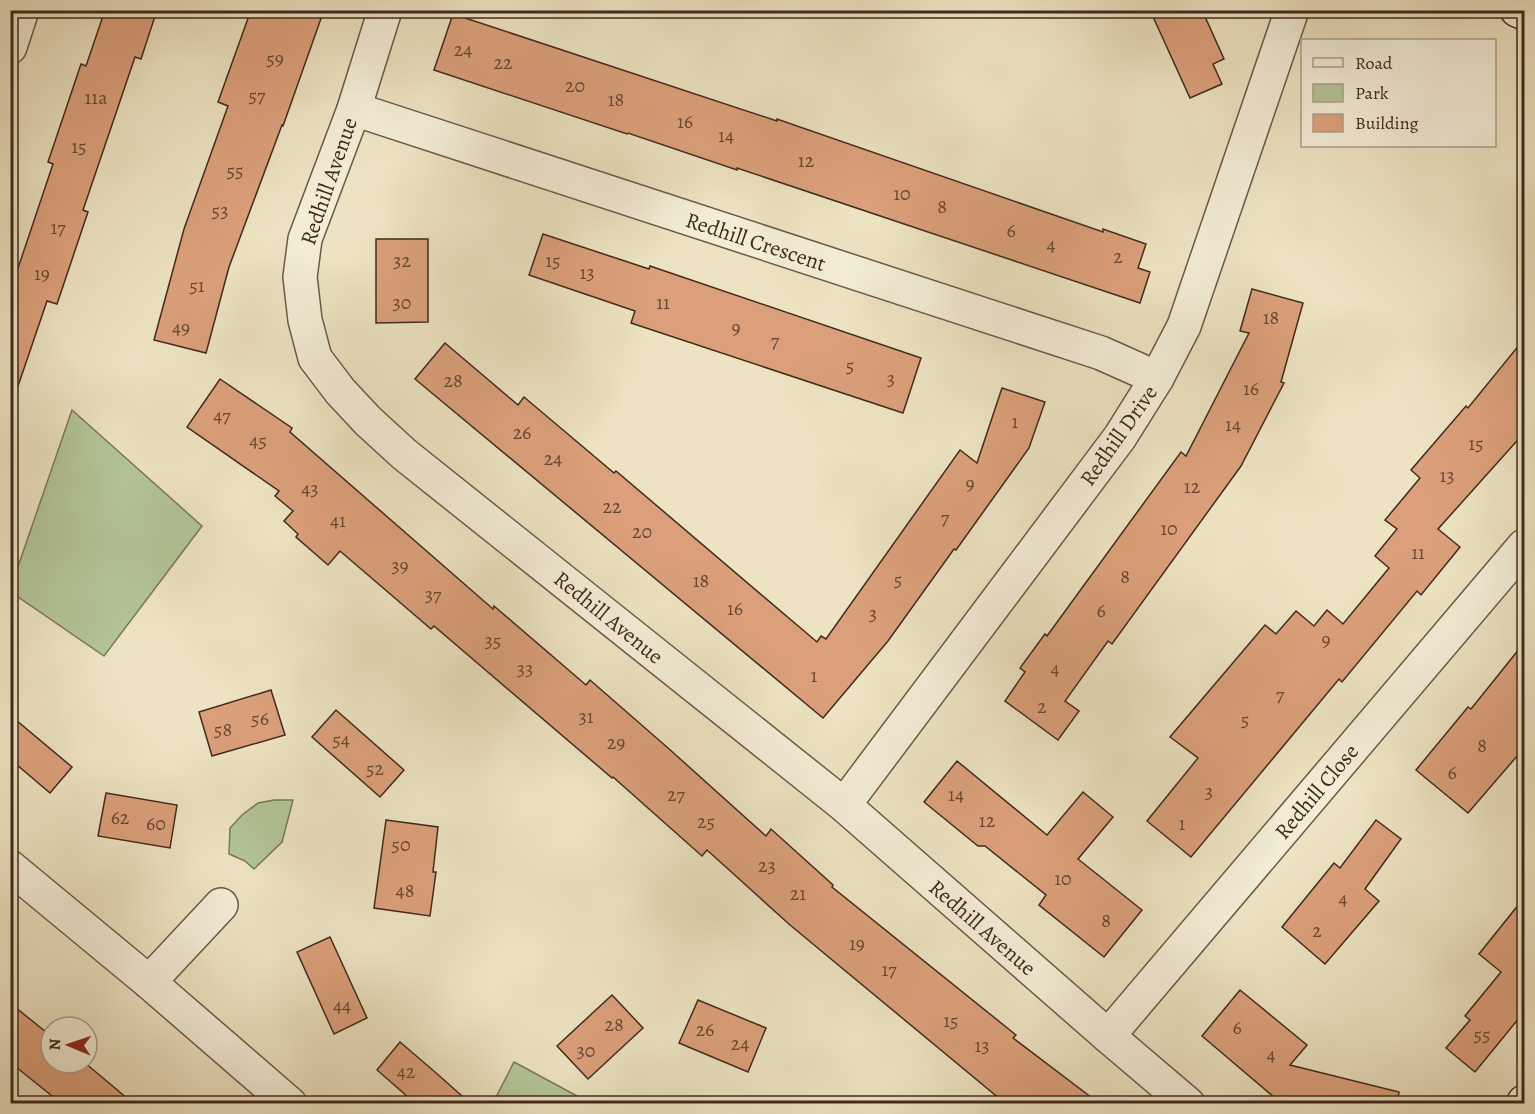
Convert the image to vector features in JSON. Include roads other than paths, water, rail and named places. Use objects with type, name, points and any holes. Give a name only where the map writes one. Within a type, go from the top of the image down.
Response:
[{"type":"street","points":[[10,47],[22,10]]},
{"type":"street","name":"Redhill Avenue","points":[[385,10],[354,109],[305,239],[300,277],[305,320],[315,358],[340,391],[404,454],[844,805],[1188,1104]]},
{"type":"street","name":"Redhill Drive","points":[[844,805],[1120,437],[1157,378],[1184,326],[1292,10]]},
{"type":"street","points":[[1517,10],[1524,13]]},
{"type":"street","name":"Redhill Crescent","points":[[354,109],[1101,353],[1157,378]]},
{"type":"street","name":"Redhill Close","points":[[1108,1036],[1524,546]]},
{"type":"street","points":[[10,867],[149,982],[290,1104]]},
{"type":"street","points":[[149,982],[221,905]]}]
